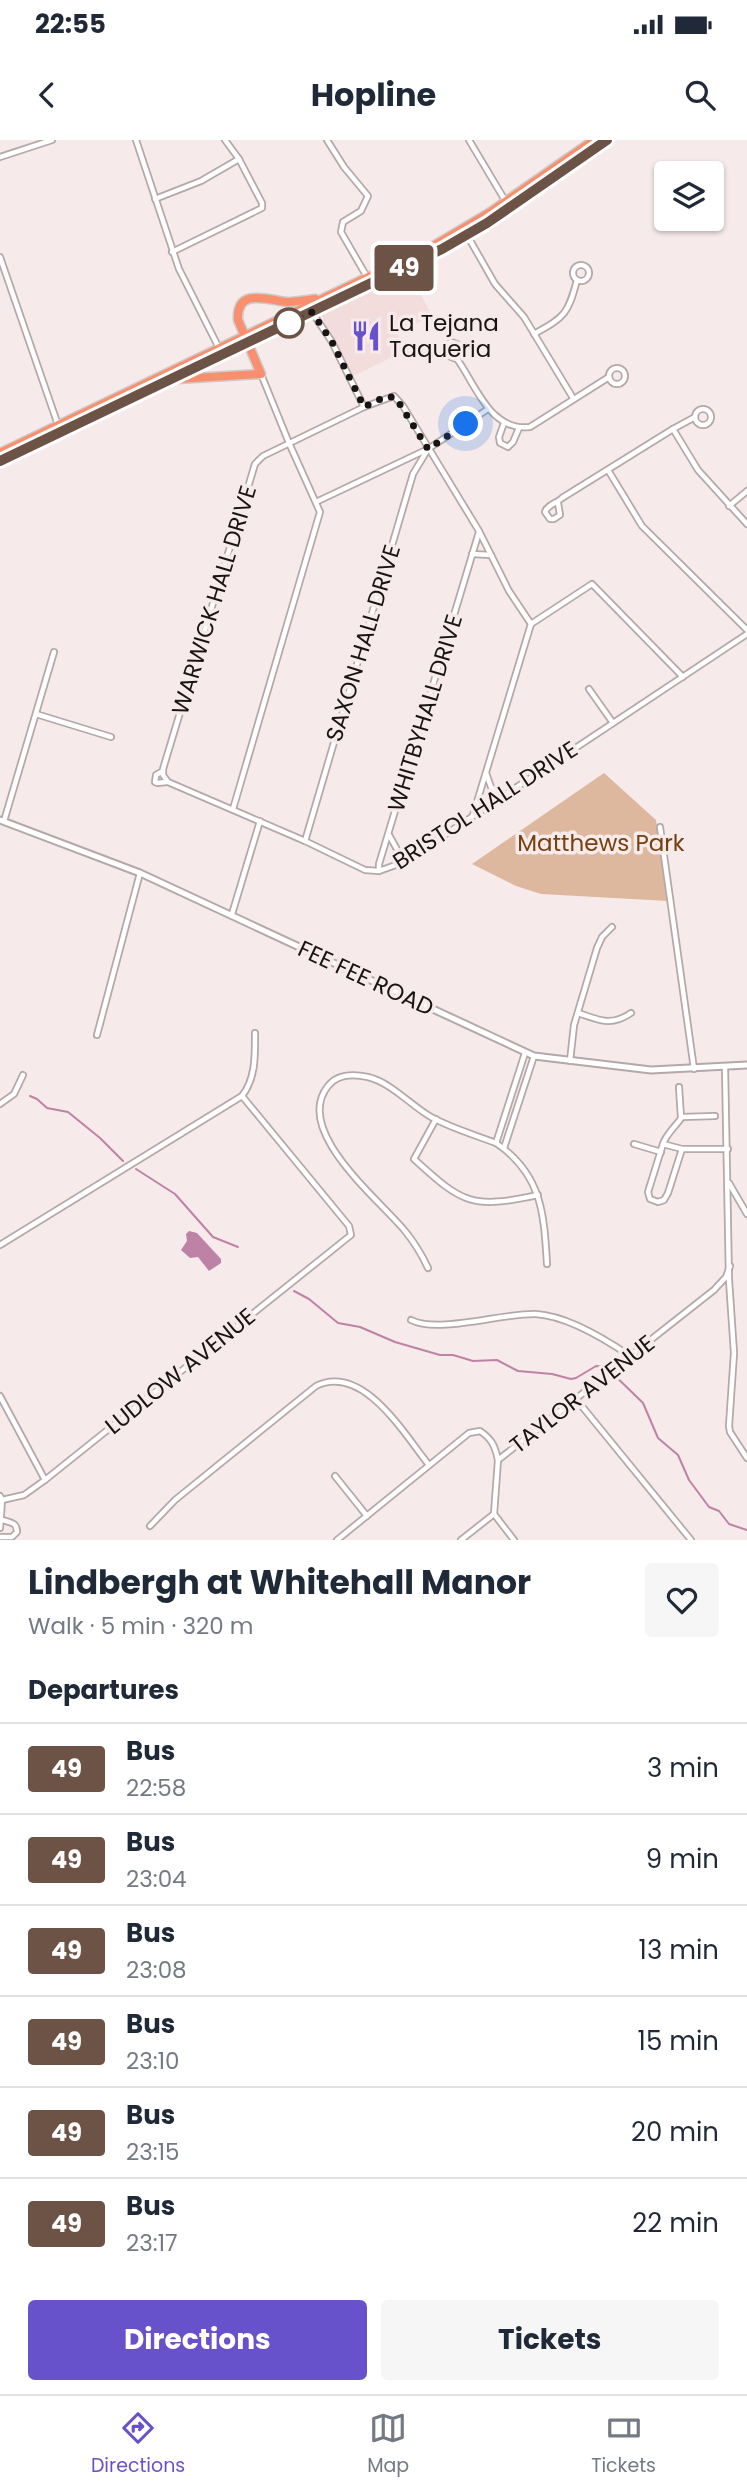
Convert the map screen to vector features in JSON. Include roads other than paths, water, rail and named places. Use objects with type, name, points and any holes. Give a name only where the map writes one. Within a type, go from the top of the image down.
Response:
[{"type":"highway","points":[[0,461],[170,380],[325,298],[453,235],[506,202],[594,140]]},
{"type":"highway","points":[[0,453],[219,348],[312,312],[423,259],[467,235],[607,140]]},
{"type":"highway","points":[[170,380],[261,374],[238,315],[243,303],[250,298],[295,302],[325,298]]},
{"type":"street","points":[[0,157],[51,140]]},
{"type":"street","points":[[135,140],[172,252],[219,348]]},
{"type":"street","points":[[172,252],[262,208],[262,203],[239,159],[225,140]]},
{"type":"street","points":[[327,140],[344,167],[368,196],[361,211],[343,222],[341,232],[367,278]]},
{"type":"street","points":[[469,140],[506,202]]},
{"type":"street","points":[[155,200],[201,181],[239,159]]},
{"type":"street","points":[[467,235],[495,284],[514,304],[573,398]]},
{"type":"street","points":[[0,257],[58,425]]},
{"type":"street","points":[[534,334],[556,322],[565,313],[574,296],[577,280]]},
{"type":"street","points":[[312,312],[332,342],[364,407]]},
{"type":"street","points":[[457,359],[488,409],[504,423],[519,428],[530,427],[609,377]]},
{"type":"street","points":[[233,808],[320,512],[261,374]]},
{"type":"street","name":"WARWICK HALL DRIVE","points":[[163,773],[255,464],[263,456],[387,396],[394,396],[403,406],[428,449]]},
{"type":"street","points":[[316,502],[428,449],[488,409]]},
{"type":"street","points":[[558,503],[562,498],[695,417]]},
{"type":"street","points":[[504,423],[499,438],[504,446],[508,447],[513,442],[519,428]]},
{"type":"street","points":[[673,429],[698,470],[747,524]]},
{"type":"street","points":[[428,449],[479,531],[509,591],[531,624]]},
{"type":"street","name":"SAXON HALL DRIVE","points":[[305,841],[411,484],[428,449]]},
{"type":"street","points":[[608,470],[642,526],[747,632]]},
{"type":"street","points":[[729,506],[747,491]]},
{"type":"street","name":"WHITBYHALL DRIVE","points":[[379,870],[479,531]]},
{"type":"street","points":[[472,555],[492,555]]},
{"type":"street","points":[[473,815],[531,624],[592,584],[682,677]]},
{"type":"street","name":"BRISTOL HALL DRIVE","points":[[168,782],[233,808],[365,870],[379,870],[404,862],[747,632]]},
{"type":"street","points":[[2,821],[54,652]]},
{"type":"street","points":[[589,689],[612,723]]},
{"type":"street","points":[[36,714],[111,737]]},
{"type":"street","points":[[486,772],[491,787],[501,797]]},
{"type":"street","points":[[163,773],[168,782],[155,782],[156,775],[163,773]]},
{"type":"street","name":"FEE FEE ROAD","points":[[2,821],[140,873],[534,1056],[651,1070],[747,1065]]},
{"type":"street","points":[[232,914],[260,821]]},
{"type":"street","points":[[660,827],[694,1069]]},
{"type":"street","points":[[389,835],[404,862]]},
{"type":"street","points":[[97,1035],[140,873]]},
{"type":"street","points":[[570,1061],[578,1013],[600,941],[612,927]]},
{"type":"street","points":[[578,1013],[610,1022],[631,1013]]},
{"type":"street","points":[[0,1245],[242,1096],[254,1070],[255,1032]]},
{"type":"street","points":[[496,1143],[525,1052]]},
{"type":"street","points":[[504,1148],[534,1056]]},
{"type":"street","points":[[725,1067],[729,1280],[734,1353],[729,1426],[747,1458]]},
{"type":"street","points":[[0,1104],[14,1094],[23,1075]]},
{"type":"street","points":[[428,1268],[406,1232],[374,1200],[333,1149],[321,1121],[320,1109],[325,1091],[332,1082],[342,1076],[368,1077],[388,1086],[408,1103],[436,1119],[504,1148],[527,1175],[543,1206],[547,1264]]},
{"type":"street","points":[[680,1087],[681,1119],[663,1144],[648,1194],[650,1199],[657,1202],[664,1200],[682,1149]]},
{"type":"street","name":"LUDLOW AVENUE","points":[[1,1498],[24,1495],[45,1480],[351,1235],[351,1231],[242,1096]]},
{"type":"street","points":[[681,1119],[715,1116]]},
{"type":"street","points":[[436,1119],[415,1159],[446,1188],[458,1196],[492,1203],[538,1195]]},
{"type":"street","points":[[634,1144],[661,1152]]},
{"type":"street","points":[[663,1144],[682,1149],[727,1149]]},
{"type":"street","points":[[728,1182],[747,1214]]},
{"type":"street","name":"TAYLOR AVENUE","points":[[337,1540],[469,1433],[481,1431],[495,1447],[498,1460],[714,1290],[726,1277],[730,1266]]},
{"type":"street","points":[[411,1320],[430,1325],[536,1314],[596,1333],[630,1356]]},
{"type":"street","points":[[150,1525],[174,1500],[316,1386],[329,1381],[351,1384],[373,1398],[429,1465]]},
{"type":"street","points":[[0,1396],[45,1480]]},
{"type":"street","points":[[576,1399],[691,1540]]},
{"type":"street","points":[[498,1460],[494,1514],[514,1540]]},
{"type":"street","points":[[335,1476],[367,1516]]},
{"type":"street","points":[[0,1528],[1,1498]]},
{"type":"street","points":[[461,1540],[494,1514]]},
{"type":"street","points":[[0,1537],[12,1537],[17,1532],[17,1526],[13,1522],[1,1519]]},
{"type":"waterway","points":[[30,1096],[47,1108],[68,1112],[123,1161]]},
{"type":"waterway","points":[[136,1169],[175,1194],[213,1237],[238,1247]]},
{"type":"waterway","points":[[294,1291],[309,1299],[338,1323],[360,1327],[395,1342],[440,1355],[453,1355],[473,1361],[497,1360],[518,1371],[552,1374],[571,1379],[596,1366],[606,1367],[643,1403],[658,1438],[678,1455],[689,1480],[709,1507],[719,1511],[729,1524],[747,1530]]},
{"type":"place","name":"La Tejana Taqueria","points":[[366,336]]},
{"type":"park label","name":"Matthews Park","points":[[601,843]]}]
